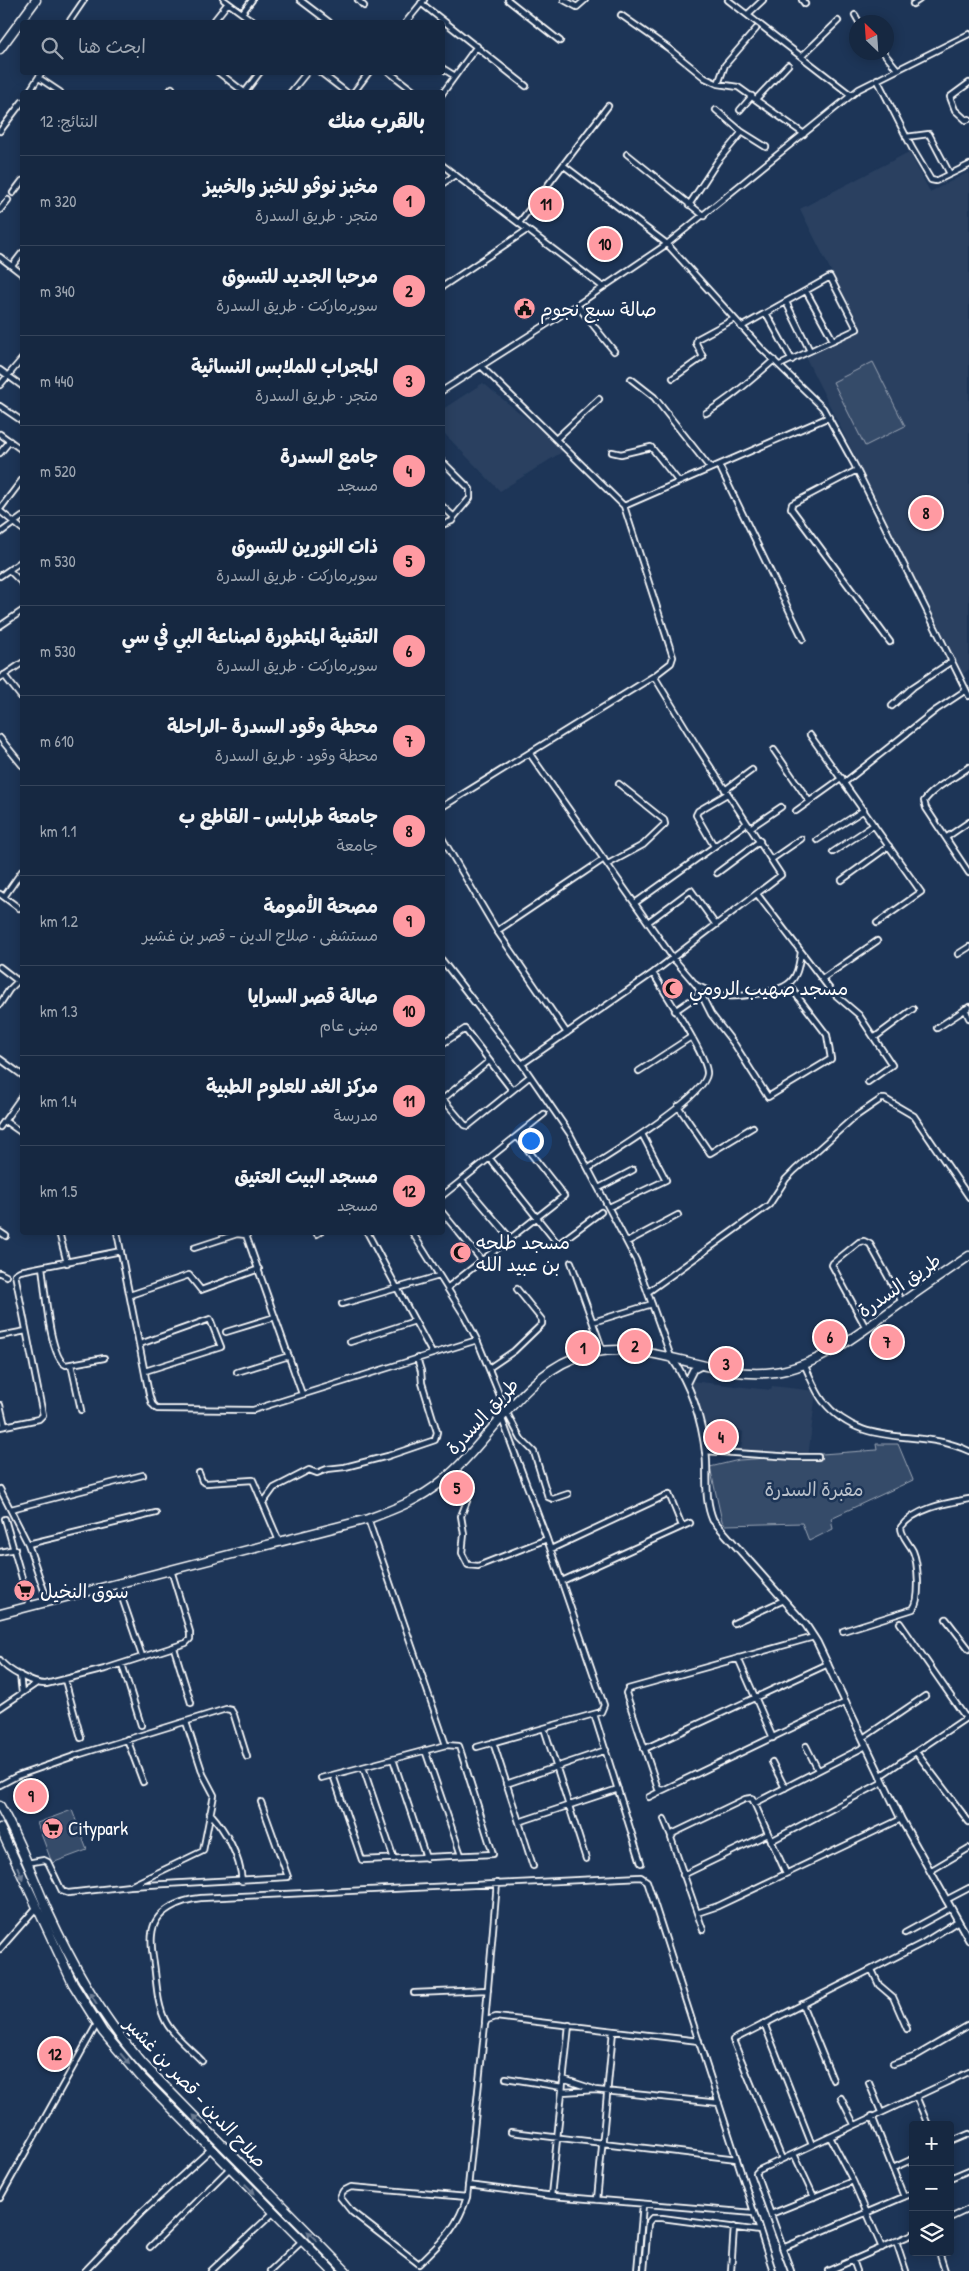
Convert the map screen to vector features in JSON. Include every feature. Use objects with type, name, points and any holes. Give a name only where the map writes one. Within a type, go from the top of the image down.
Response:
[{"type":"main road","points":[[0,42],[32,0]]},
{"type":"main road","points":[[21,20],[36,0]]},
{"type":"main road","points":[[0,49],[20,22]]},
{"type":"main road","name":"طريق السدرة","points":[[0,1614],[170,1568],[368,1519],[412,1502],[449,1475],[528,1390],[548,1373],[574,1358],[603,1351],[653,1352],[721,1369],[768,1372],[804,1364],[866,1328],[969,1256]]},
{"type":"main road","name":"صلاح الدين - قصر بن غشير","points":[[0,1806],[69,1955],[100,2010],[142,2064],[346,2271]]},
{"type":"main road","points":[[0,1828],[73,1984],[97,2024],[127,2062],[210,2149],[332,2271]]},
{"type":"main road","points":[[203,2141],[211,2133]]},
{"type":"street","points":[[70,20],[84,0]]},
{"type":"street","points":[[242,14],[252,0]]},
{"type":"street","points":[[300,0],[326,20]]},
{"type":"street","points":[[358,0],[364,6]]},
{"type":"street","points":[[508,0],[560,41]]},
{"type":"street","points":[[564,0],[577,6],[586,0]]},
{"type":"street","points":[[728,0],[851,95]]},
{"type":"street","points":[[748,14],[763,0]]},
{"type":"street","points":[[913,4],[919,0]]},
{"type":"street","points":[[213,20],[226,1],[251,20]]},
{"type":"street","points":[[408,20],[423,2],[526,86]]},
{"type":"street","points":[[621,15],[668,48],[705,78],[718,84],[738,87],[804,134]]},
{"type":"street","points":[[802,56],[838,21]]},
{"type":"street","points":[[718,84],[725,65],[756,29]]},
{"type":"street","points":[[445,390],[667,244],[704,216],[851,95],[877,79],[969,34]]},
{"type":"street","points":[[445,90],[477,46]]},
{"type":"street","points":[[890,60],[897,69]]},
{"type":"street","points":[[740,110],[788,65]]},
{"type":"street","points":[[445,70],[455,76]]},
{"type":"street","points":[[30,90],[41,75],[58,90]]},
{"type":"street","points":[[222,75],[242,90]]},
{"type":"street","points":[[246,90],[258,75]]},
{"type":"street","points":[[292,90],[304,75]]},
{"type":"street","points":[[324,75],[343,90]]},
{"type":"street","points":[[356,90],[367,75]]},
{"type":"street","points":[[393,75],[412,90]]},
{"type":"street","points":[[877,79],[906,137],[931,180],[936,181],[969,165]]},
{"type":"street","points":[[969,83],[950,97],[955,110],[966,120],[969,119]]},
{"type":"street","points":[[0,131],[20,105]]},
{"type":"street","points":[[519,223],[608,106]]},
{"type":"street","points":[[716,110],[742,132],[766,147]]},
{"type":"street","points":[[689,205],[714,167],[742,132]]},
{"type":"street","points":[[906,137],[928,134],[950,174]]},
{"type":"street","points":[[628,154],[704,216]]},
{"type":"street","points":[[563,165],[667,244],[741,327],[818,401],[857,470],[969,696]]},
{"type":"street","points":[[445,167],[604,287]]},
{"type":"street","points":[[445,182],[455,175]]},
{"type":"street","points":[[13,193],[20,184]]},
{"type":"street","points":[[0,210],[8,200]]},
{"type":"street","points":[[445,284],[527,230]]},
{"type":"street","points":[[12,266],[20,256]]},
{"type":"street","points":[[0,257],[20,272]]},
{"type":"street","points":[[741,327],[830,277],[857,329],[780,365]]},
{"type":"street","points":[[806,291],[833,340]]},
{"type":"street","points":[[786,302],[810,351]]},
{"type":"street","points":[[577,305],[614,351]]},
{"type":"street","points":[[766,313],[792,360]]},
{"type":"street","points":[[673,378],[703,357],[696,343],[697,339],[734,319]]},
{"type":"street","points":[[706,413],[750,382],[774,360]]},
{"type":"street","points":[[0,385],[20,361]]},
{"type":"street","points":[[445,805],[654,676],[671,663],[673,653],[624,506],[557,438],[482,367]]},
{"type":"street","points":[[0,370],[20,385]]},
{"type":"street","points":[[631,379],[654,397],[710,468]]},
{"type":"street","points":[[557,438],[599,399]]},
{"type":"street","points":[[0,406],[20,420]]},
{"type":"street","points":[[624,506],[829,418]]},
{"type":"street","points":[[0,434],[20,448]]},
{"type":"street","points":[[0,453],[10,441]]},
{"type":"street","points":[[612,452],[621,454],[651,447],[678,482]]},
{"type":"street","points":[[445,464],[470,489],[470,498],[452,521],[445,524]]},
{"type":"street","points":[[719,465],[803,639]]},
{"type":"street","points":[[857,470],[792,504],[791,508],[890,642]]},
{"type":"street","points":[[20,483],[0,510],[20,528]]},
{"type":"street","points":[[445,509],[454,517]]},
{"type":"street","points":[[0,533],[20,518]]},
{"type":"street","points":[[0,576],[20,562]]},
{"type":"street","points":[[9,570],[20,581]]},
{"type":"street","points":[[0,626],[20,612]]},
{"type":"street","points":[[892,706],[913,687],[952,661]]},
{"type":"street","points":[[20,664],[2,677],[20,696]]},
{"type":"street","points":[[522,1064],[653,974],[781,875],[726,792],[654,676]]},
{"type":"street","points":[[796,811],[843,780],[936,710],[966,690]]},
{"type":"street","points":[[810,735],[921,892],[877,923]]},
{"type":"street","points":[[0,738],[20,763]]},
{"type":"street","points":[[774,750],[809,801]]},
{"type":"street","points":[[530,754],[673,958],[697,986],[711,1014],[735,1045],[765,1095],[770,1097],[831,1060],[827,1035],[788,984]]},
{"type":"street","points":[[969,767],[939,787],[924,801],[926,808],[947,837],[969,873]]},
{"type":"street","points":[[714,846],[696,815],[698,811],[726,792],[752,770]]},
{"type":"street","points":[[608,864],[643,845],[666,824],[664,820],[620,784]]},
{"type":"street","points":[[750,828],[781,807]]},
{"type":"street","points":[[817,840],[864,810]]},
{"type":"street","points":[[947,837],[969,822]]},
{"type":"street","points":[[635,903],[747,823]]},
{"type":"street","points":[[833,852],[874,824]]},
{"type":"street","points":[[772,859],[801,839]]},
{"type":"street","points":[[717,873],[760,841]]},
{"type":"street","points":[[445,843],[497,931],[567,1033]]},
{"type":"street","points":[[842,880],[889,846]]},
{"type":"street","points":[[497,931],[604,859]]},
{"type":"street","points":[[19,908],[2,896],[20,874]]},
{"type":"street","points":[[648,922],[690,890],[716,926]]},
{"type":"street","points":[[757,894],[832,992],[857,1012],[892,1066],[868,1082]]},
{"type":"street","points":[[822,980],[877,941]]},
{"type":"street","points":[[958,954],[969,948]]},
{"type":"street","points":[[697,986],[730,996],[778,989],[788,984],[797,971],[801,952]]},
{"type":"street","points":[[445,964],[522,1064],[529,1077],[565,1126],[600,1188],[627,1242],[648,1292],[671,1357],[686,1382],[700,1425],[705,1451],[708,1506],[713,1520],[814,1637],[901,1819],[969,1940]]},
{"type":"street","points":[[0,967],[18,981],[0,1004]]},
{"type":"street","points":[[589,1168],[642,1134],[678,1106],[700,1088],[707,1074],[703,1059],[653,974]]},
{"type":"street","points":[[675,1011],[701,993]]},
{"type":"street","points":[[937,1028],[967,1008],[969,1018]]},
{"type":"street","points":[[874,1038],[913,1009]]},
{"type":"street","points":[[445,1042],[464,1028],[512,1090]]},
{"type":"street","points":[[639,1071],[690,1037]]},
{"type":"street","points":[[0,1059],[20,1074]]},
{"type":"street","points":[[445,1097],[489,1060]]},
{"type":"street","points":[[445,1101],[467,1126],[529,1077]]},
{"type":"street","points":[[0,1127],[20,1099]]},
{"type":"street","points":[[648,1292],[769,1205],[788,1176],[852,1119],[881,1100],[885,1099],[914,1116],[969,1197]]},
{"type":"street","points":[[678,1106],[710,1153],[753,1127]]},
{"type":"street","points":[[445,1194],[544,1114]]},
{"type":"street","points":[[5,1121],[20,1132]]},
{"type":"street","points":[[610,1207],[666,1180],[642,1134]]},
{"type":"street","points":[[447,1288],[483,1262],[564,1195],[517,1136]]},
{"type":"street","points":[[490,1159],[558,1244],[601,1212]]},
{"type":"street","points":[[600,1188],[632,1170]]},
{"type":"street","points":[[462,1181],[511,1239]]},
{"type":"street","points":[[627,1242],[678,1215]]},
{"type":"street","points":[[445,1216],[483,1262]]},
{"type":"street","points":[[0,1232],[6,1236]]},
{"type":"street","points":[[60,1235],[67,1263]]},
{"type":"street","points":[[118,1235],[152,1404],[158,1409],[248,1411],[477,1340]]},
{"type":"street","points":[[194,1248],[236,1235]]},
{"type":"street","points":[[246,1235],[302,1394]]},
{"type":"street","points":[[369,1235],[432,1353]]},
{"type":"street","points":[[414,1235],[477,1340],[489,1368],[604,1705],[601,1712],[477,1747]]},
{"type":"street","points":[[866,1328],[832,1266],[833,1263],[859,1242],[864,1241],[870,1244],[902,1302]]},
{"type":"street","points":[[0,1405],[2,1426],[39,1419],[42,1416],[14,1276],[20,1271],[121,1251]]},
{"type":"street","points":[[572,1262],[603,1351]]},
{"type":"street","points":[[42,1267],[54,1348],[62,1364],[104,1358]]},
{"type":"street","points":[[130,1295],[189,1275],[201,1290],[259,1269]]},
{"type":"street","points":[[0,1274],[6,1276]]},
{"type":"street","points":[[342,1304],[439,1276]]},
{"type":"street","points":[[489,1368],[514,1351],[542,1324],[542,1320],[517,1289]]},
{"type":"street","points":[[593,1322],[652,1304]]},
{"type":"street","points":[[226,1332],[275,1317]]},
{"type":"street","points":[[140,1344],[210,1319],[222,1347],[145,1371]]},
{"type":"street","points":[[350,1342],[415,1322]]},
{"type":"street","points":[[0,1336],[26,1331]]},
{"type":"street","points":[[237,1372],[289,1356]]},
{"type":"street","points":[[263,1503],[274,1488],[309,1470],[317,1473],[327,1469],[337,1469],[388,1456],[435,1440],[437,1432],[421,1381],[421,1371],[417,1358]]},
{"type":"street","points":[[71,1364],[81,1410]]},
{"type":"street","points":[[804,1364],[822,1400],[832,1411],[862,1430],[942,1441],[969,1451]]},
{"type":"street","points":[[686,1382],[692,1370],[704,1365]]},
{"type":"street","points":[[505,1416],[521,1439],[534,1452],[548,1497],[552,1498],[568,1494]]},
{"type":"street","points":[[705,1451],[818,1457]]},
{"type":"street","points":[[199,1473],[202,1481],[206,1483],[252,1479],[279,1541]]},
{"type":"street","points":[[11,1509],[143,1475]]},
{"type":"street","points":[[449,1475],[469,1496],[462,1516],[464,1534],[462,1553],[468,1565],[478,1566],[547,1539]]},
{"type":"street","points":[[0,1489],[28,1544],[48,1602]]},
{"type":"street","points":[[551,1549],[669,1494],[682,1526]]},
{"type":"street","points":[[843,1631],[912,1609],[917,1601],[918,1594],[916,1570],[913,1552],[901,1532],[902,1527],[905,1522],[921,1512],[969,1499]]},
{"type":"street","points":[[28,1544],[156,1513]]},
{"type":"street","points":[[5,1519],[30,1606]]},
{"type":"street","points":[[368,1519],[446,1745]]},
{"type":"street","points":[[562,1581],[690,1523]]},
{"type":"street","points":[[0,1552],[15,1549]]},
{"type":"street","points":[[0,1660],[8,1668],[20,1675],[36,1683],[46,1684],[174,1648],[190,1639],[190,1632],[170,1568]]},
{"type":"street","points":[[117,1582],[142,1656]]},
{"type":"street","points":[[734,1623],[784,1600]]},
{"type":"street","points":[[946,1619],[969,1649]]},
{"type":"street","points":[[771,1841],[881,1779],[916,1752],[968,1717],[900,1623]]},
{"type":"street","points":[[662,1790],[657,1788],[626,1693],[628,1689],[814,1637]]},
{"type":"street","points":[[174,1648],[191,1703]]},
{"type":"street","points":[[738,1658],[773,1738]]},
{"type":"street","points":[[122,1664],[141,1725]]},
{"type":"street","points":[[644,1749],[828,1664]]},
{"type":"street","points":[[20,1675],[22,1693]]},
{"type":"street","points":[[65,1680],[81,1738]]},
{"type":"street","points":[[0,1708],[36,1683]]},
{"type":"street","points":[[862,1738],[925,1696]]},
{"type":"street","points":[[649,1798],[846,1702]]},
{"type":"street","points":[[0,1785],[16,1776],[127,1739],[226,1709],[231,1710],[247,1757]]},
{"type":"street","points":[[594,1714],[641,1863]]},
{"type":"street","points":[[126,1886],[203,1851],[214,1795],[203,1774],[186,1722]]},
{"type":"street","points":[[544,1728],[586,1859]]},
{"type":"street","points":[[127,1739],[143,1782]]},
{"type":"street","points":[[492,1742],[533,1866]]},
{"type":"street","points":[[321,1778],[446,1745],[459,1746],[493,1854],[362,1860],[333,1775]]},
{"type":"street","points":[[806,1746],[818,1770]]},
{"type":"street","points":[[755,1803],[866,1746]]},
{"type":"street","points":[[425,1750],[461,1855]]},
{"type":"street","points":[[506,1784],[606,1750]]},
{"type":"street","points":[[916,1752],[969,1822]]},
{"type":"street","points":[[393,1759],[426,1858]]},
{"type":"street","points":[[772,1762],[785,1788]]},
{"type":"street","points":[[363,1767],[394,1859]]},
{"type":"street","points":[[519,1822],[618,1789]]},
{"type":"street","points":[[671,1838],[674,1833],[745,1799],[752,1798],[786,1873]]},
{"type":"street","points":[[27,1862],[44,1860],[48,1862],[64,1892],[126,1886],[285,1878],[289,1876],[261,1802]]},
{"type":"street","points":[[210,1812],[221,1826],[238,1861],[242,1881]]},
{"type":"street","points":[[664,1819],[703,1930]]},
{"type":"street","points":[[697,1914],[901,1819]]},
{"type":"street","points":[[683,1875],[768,1834]]},
{"type":"street","points":[[930,1871],[969,1848]]},
{"type":"street","points":[[202,2061],[168,2026],[160,2003],[152,1934],[155,1924],[169,1908],[184,1901],[201,1898],[638,1876],[646,1880],[773,2271]]},
{"type":"street","points":[[467,2198],[351,2187],[343,2191],[340,2196],[352,2212],[419,2264],[450,2233],[461,2216],[467,2198],[497,1883]]},
{"type":"street","points":[[946,1900],[969,1888]]},
{"type":"street","points":[[0,1949],[36,1908]]},
{"type":"street","points":[[905,1933],[951,1908]]},
{"type":"street","points":[[782,2159],[733,2040],[872,1970],[923,1943],[958,1921]]},
{"type":"street","points":[[962,1928],[969,1925]]},
{"type":"street","points":[[872,1970],[879,1985],[893,1997],[907,2029]]},
{"type":"street","points":[[414,1993],[488,1990]]},
{"type":"street","points":[[802,2004],[833,2080]]},
{"type":"street","points":[[485,2024],[490,2018],[496,2017],[699,2042]]},
{"type":"street","points":[[764,2023],[812,2145]]},
{"type":"street","points":[[0,2198],[97,2024]]},
{"type":"street","points":[[550,2196],[569,2025]]},
{"type":"street","points":[[893,2064],[914,2057],[969,2025]]},
{"type":"street","points":[[597,2200],[613,2031]]},
{"type":"street","points":[[791,2271],[756,2173],[758,2170],[969,2072]]},
{"type":"street","points":[[506,2078],[562,2090],[595,2090],[719,2103]]},
{"type":"street","points":[[563,2079],[595,2090]]},
{"type":"street","points":[[869,2083],[881,2112]]},
{"type":"street","points":[[916,2096],[926,2121]]},
{"type":"street","points":[[841,2098],[854,2124]]},
{"type":"street","points":[[872,2116],[904,2197]]},
{"type":"street","points":[[511,2132],[737,2159]]},
{"type":"street","points":[[954,2140],[969,2134]]},
{"type":"street","points":[[830,2137],[853,2181],[882,2248]]},
{"type":"street","points":[[85,2271],[143,2211],[210,2149]]},
{"type":"street","points":[[794,2154],[814,2197]]},
{"type":"street","points":[[893,2168],[909,2161]]},
{"type":"street","points":[[150,2246],[230,2168]]},
{"type":"street","points":[[954,2176],[969,2170]]},
{"type":"street","points":[[771,2214],[853,2181]]},
{"type":"street","points":[[468,2185],[550,2196],[754,2213]]},
{"type":"street","points":[[782,2245],[786,2247],[909,2195]]},
{"type":"street","points":[[637,2271],[643,2205]]},
{"type":"street","points":[[954,2216],[969,2209]]},
{"type":"street","points":[[210,2271],[273,2213]]},
{"type":"street","points":[[644,2271],[648,2223],[652,2218],[760,2231]]},
{"type":"street","points":[[731,2271],[734,2228]]},
{"type":"street","points":[[828,2271],[909,2236]]},
{"type":"street","points":[[270,2271],[302,2240]]},
{"type":"street","points":[[896,2241],[906,2271]]},
{"type":"street","points":[[941,2256],[945,2271]]},
{"type":"street","points":[[853,2260],[857,2271]]},
{"type":"shaded area","points":[[909,152],[930,192],[969,172],[969,669],[963,674],[806,358],[860,329],[800,209]]},
{"type":"shaded area","points":[[483,383],[565,450],[500,491],[445,434],[445,408]]},
{"type":"shaded area","points":[[691,1381],[771,1390],[772,1386],[816,1391],[808,1458],[741,1450],[743,1432],[736,1428],[705,1424]]},
{"type":"green space","points":[[873,362],[905,426],[865,446],[833,382]]},
{"type":"green space","name":"مقبرة السدرة","points":[[876,1444],[898,1444],[913,1480],[831,1518],[833,1529],[809,1541],[802,1523],[725,1525],[722,1521],[710,1467],[739,1460],[877,1450]]},
{"type":"green space","points":[[72,1810],[87,1850],[52,1863],[37,1823]]},
{"type":"place","name":"مركز الغد للعلوم الطبية","points":[[546,204]]},
{"type":"place","name":"صالة قصر السرايا","points":[[605,244]]},
{"type":"place","name":"صالة سبع نجوم","points":[[524,309]]},
{"type":"place","name":"جامعة طرابلس - القاطع ب","points":[[926,513]]},
{"type":"place","name":"مسجد صهيب الرومي","points":[[673,988]]},
{"type":"place","name":"مسجد طلحه بن عبيد الله","points":[[460,1253]]},
{"type":"place","name":"التقنية المتطورة لصناعة البي في سي","points":[[830,1337]]},
{"type":"place","name":"محطة وقود السدرة -الراحلة","points":[[887,1342]]},
{"type":"place","name":"مرحبا الجديد للتسوق","points":[[635,1346]]},
{"type":"place","name":"مخبز نوڤو للخبز والخبيز","points":[[583,1348]]},
{"type":"place","name":"المجراب للملابس النسائية","points":[[726,1364]]},
{"type":"place","name":"جامع السدرة","points":[[721,1437]]},
{"type":"place","name":"ذات النورين للتسوق","points":[[457,1488]]},
{"type":"place","name":"سوق النخيل","points":[[24,1591]]},
{"type":"place","name":"مصحة الأمومة","points":[[31,1796]]},
{"type":"place","name":"Citypark","points":[[52,1828]]},
{"type":"place","name":"مسجد البيت العتيق","points":[[55,2054]]}]
